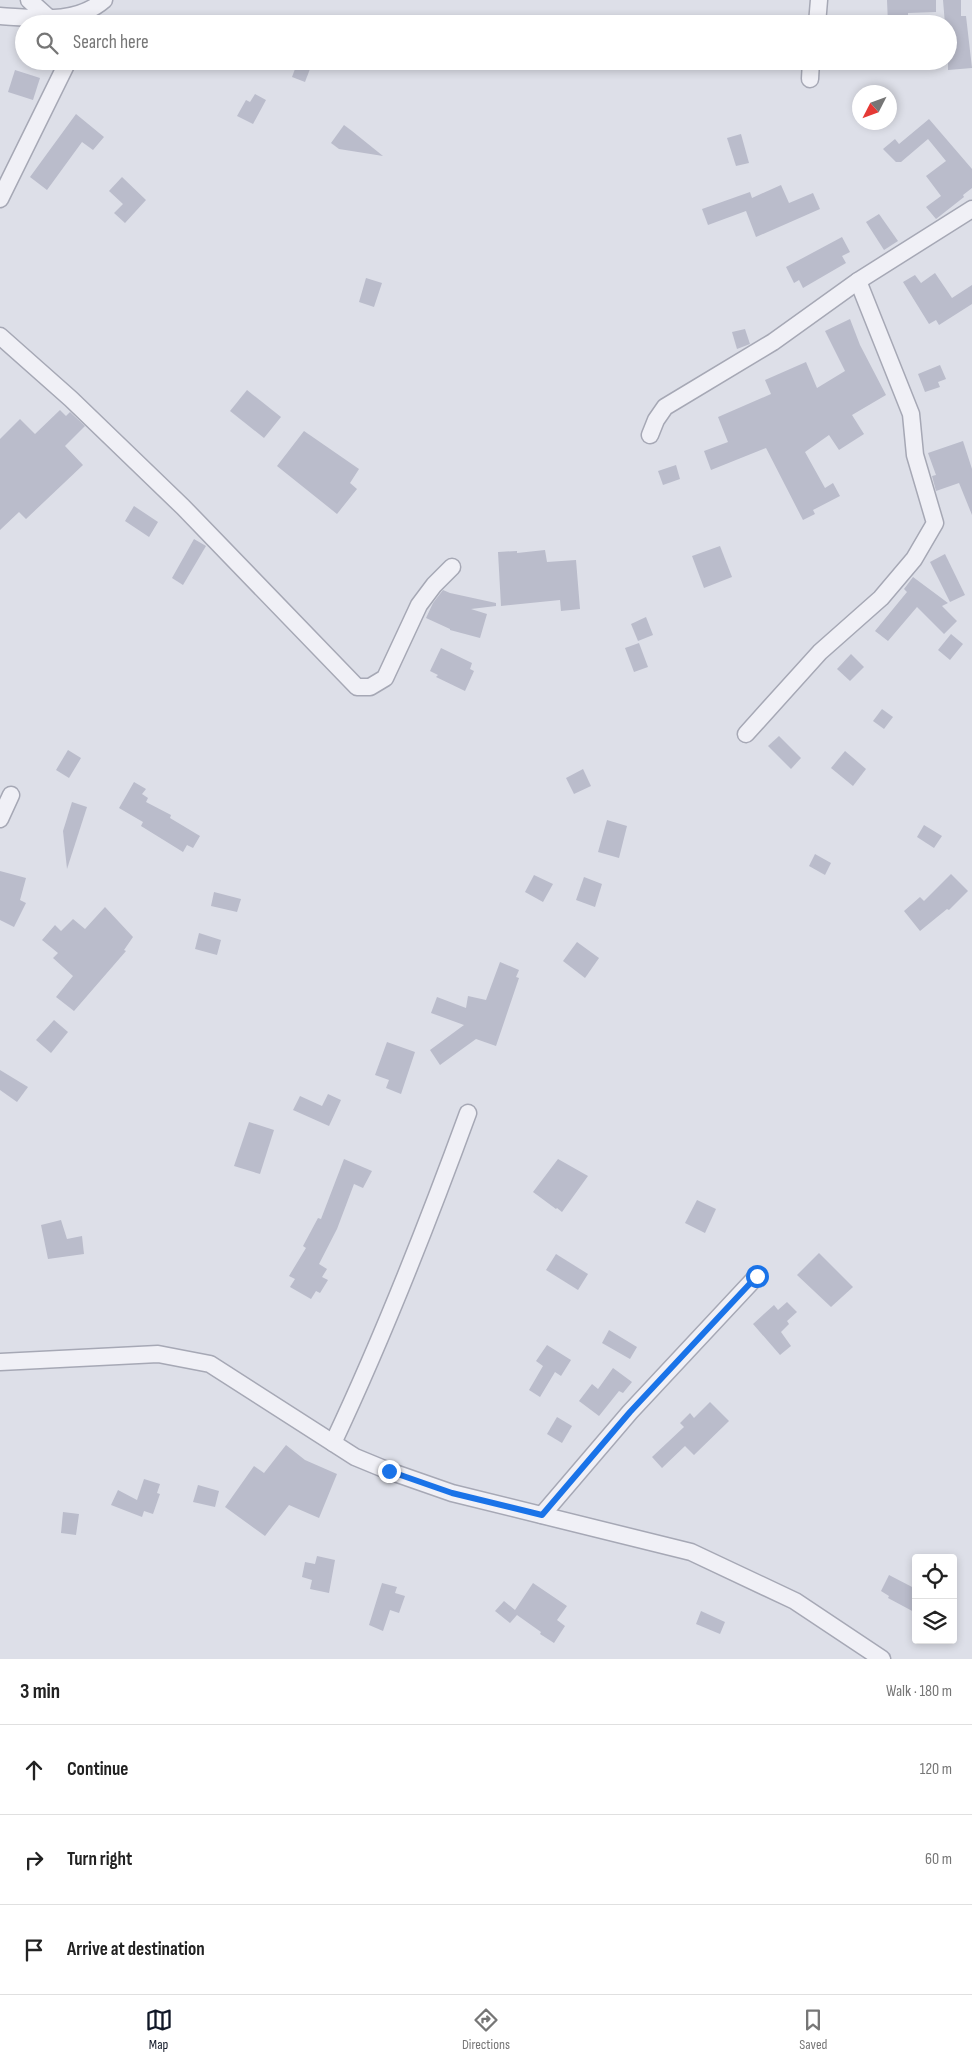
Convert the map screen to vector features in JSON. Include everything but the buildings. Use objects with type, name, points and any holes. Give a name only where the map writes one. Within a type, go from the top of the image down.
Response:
[{"type":"street","points":[[29,0],[46,15]]},
{"type":"street","points":[[83,15],[104,0]]},
{"type":"street","points":[[818,15],[819,0]]},
{"type":"street","points":[[0,16],[15,17]]},
{"type":"street","points":[[0,199],[64,70]]},
{"type":"street","points":[[810,70],[810,79]]},
{"type":"street","points":[[650,435],[656,420],[665,407],[773,342],[858,281],[972,208]]},
{"type":"street","points":[[746,734],[820,652],[881,598],[914,558],[935,523],[915,455],[911,414],[858,281]]},
{"type":"street","points":[[0,336],[71,399],[183,506],[358,687],[370,687],[385,678],[420,605],[434,585],[452,567]]},
{"type":"street","points":[[0,819],[11,795]]},
{"type":"street","points":[[333,1443],[364,1377],[424,1232],[468,1113]]},
{"type":"street","points":[[542,1515],[630,1412],[757,1276]]},
{"type":"street","points":[[0,1362],[158,1354],[210,1364],[355,1457],[452,1493],[691,1552],[795,1601],[882,1659]]},
{"type":"route","points":[[389,1471],[452,1493],[542,1515],[630,1412],[757,1276]]}]
